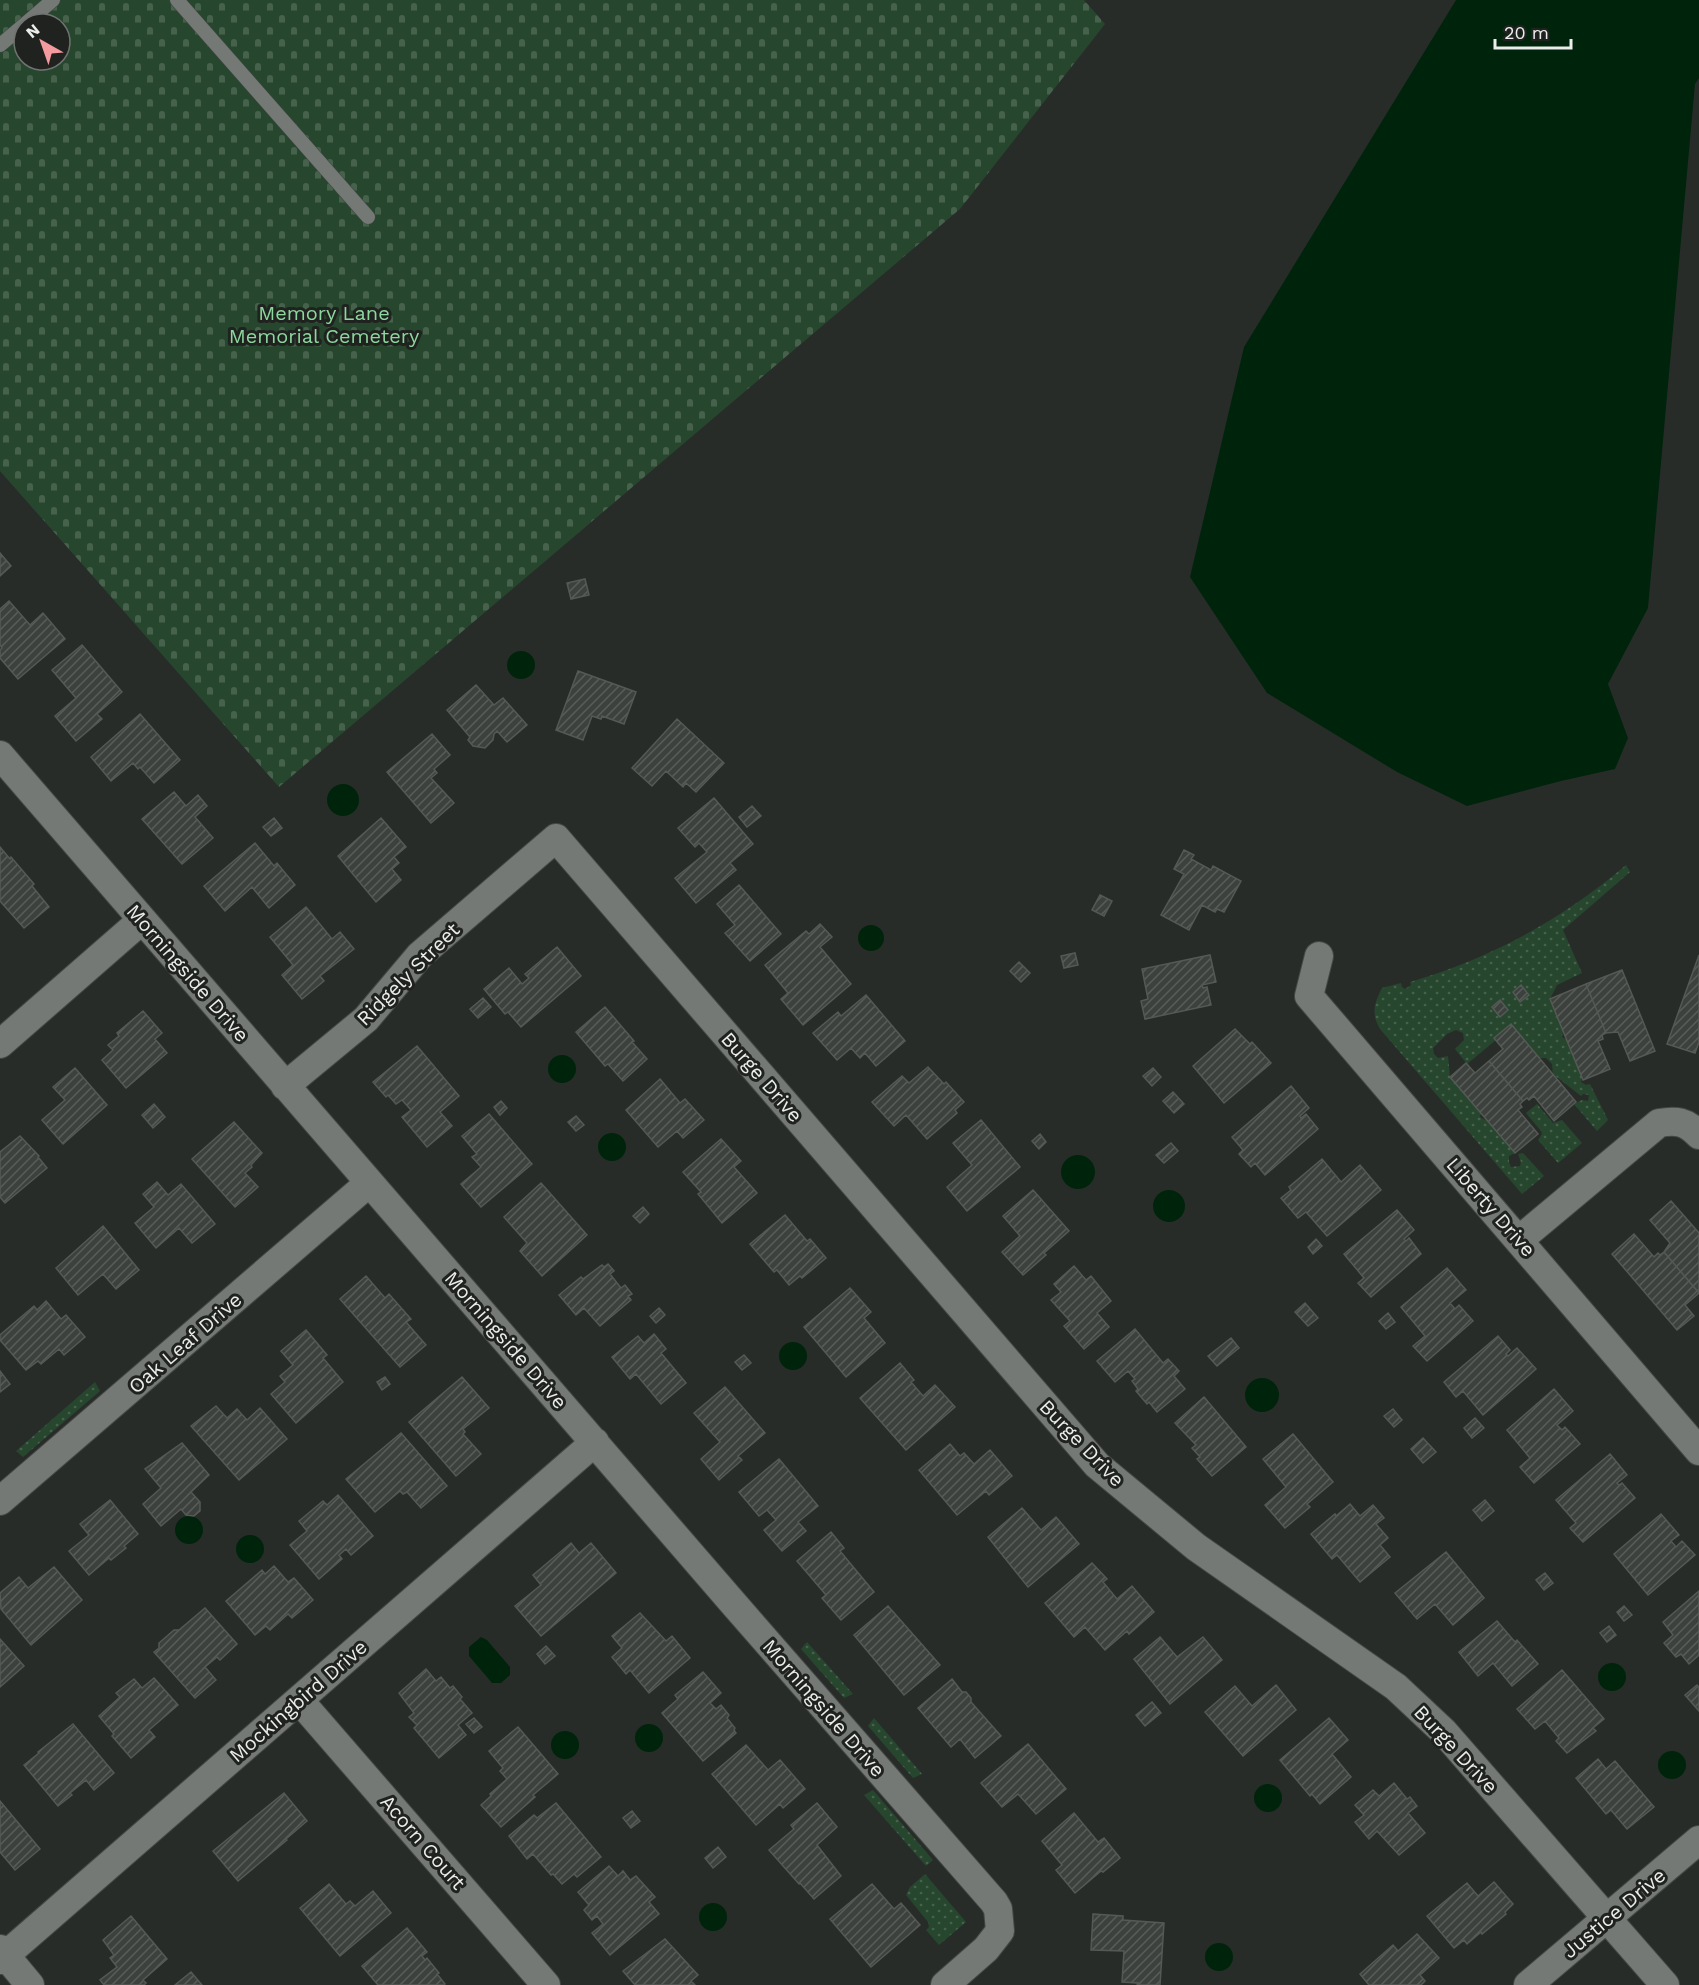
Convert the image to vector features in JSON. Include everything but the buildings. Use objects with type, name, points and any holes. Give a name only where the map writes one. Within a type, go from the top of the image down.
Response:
[{"type":"street","name":"Morningside Drive","points":[[0,755],[725,1595],[994,1902],[998,1909],[1000,1931],[987,1949],[945,1985]]},
{"type":"street","name":"Ridgely Street","points":[[285,1086],[366,1019],[420,955],[556,838]]},
{"type":"street","name":"Burge Drive","points":[[556,838],[1097,1465],[1196,1547],[1396,1686],[1444,1732],[1609,1918],[1665,1985]]},
{"type":"street","points":[[0,1044],[142,921]]},
{"type":"street","name":"Liberty Drive","points":[[1319,956],[1309,996],[1699,1450]]},
{"type":"street","points":[[1520,1240],[1659,1123],[1676,1120],[1699,1135]]},
{"type":"street","name":"Oak Leaf Drive","points":[[0,1501],[369,1184]]},
{"type":"street","name":"Mockingbird Drive","points":[[2,1955],[595,1442]]},
{"type":"street","name":"Acorn Court","points":[[299,1700],[546,1985]]},
{"type":"street","name":"Justice Drive","points":[[1528,1985],[1699,1840]]},
{"type":"street","points":[[2,1955],[30,1985]]},
{"type":"lane","points":[[39,12],[53,0]]},
{"type":"lane","points":[[177,0],[368,217]]},
{"type":"lane","points":[[0,45],[12,35]]},
{"type":"green space","name":"Memory Lane Memorial Cemetery","points":[[0,0],[1084,0],[1105,24],[960,209],[279,787],[0,471]]},
{"type":"green space","points":[[1626,865],[1630,872],[1563,930],[1582,973],[1557,985],[1550,999],[1563,1030],[1562,1037],[1567,1040],[1582,1078],[1581,1082],[1586,1085],[1590,1084],[1608,1120],[1597,1131],[1574,1104],[1582,1100],[1588,1101],[1589,1095],[1581,1096],[1553,1074],[1552,1064],[1546,1058],[1539,1058],[1495,1038],[1496,1040],[1467,1064],[1455,1049],[1464,1040],[1463,1033],[1456,1030],[1447,1034],[1433,1048],[1438,1058],[1448,1056],[1450,1077],[1481,1113],[1480,1117],[1487,1121],[1515,1153],[1509,1156],[1511,1167],[1520,1166],[1518,1154],[1523,1153],[1544,1176],[1522,1194],[1380,1029],[1375,1013],[1377,999],[1382,988],[1401,983],[1405,989],[1411,985],[1410,982],[1469,961],[1524,935],[1576,903]]},
{"type":"green space","points":[[1537,1104],[1553,1123],[1562,1120],[1582,1143],[1558,1163],[1538,1140],[1542,1134],[1541,1131],[1526,1113]]},
{"type":"green space","points":[[95,1382],[100,1391],[23,1457],[16,1451]]},
{"type":"green space","points":[[807,1642],[853,1694],[844,1698],[801,1649]]},
{"type":"green space","points":[[874,1718],[922,1774],[913,1778],[868,1726]]},
{"type":"green space","points":[[873,1790],[933,1860],[926,1866],[864,1795]]},
{"type":"green space","points":[[925,1874],[966,1922],[939,1945],[926,1930],[929,1927],[928,1922],[906,1895],[910,1887]]},
{"type":"shaded area","points":[[1456,0],[1699,0],[1699,78],[1695,84],[1648,608],[1608,684],[1628,738],[1615,769],[1467,806],[1397,772],[1267,693],[1190,577],[1244,347]]},
{"type":"shaded area","points":[[521,651],[531,655],[535,665],[531,675],[521,679],[511,675],[507,665],[511,655]]},
{"type":"shaded area","points":[[343,784],[354,789],[359,800],[354,811],[343,816],[332,811],[327,800],[332,789]]},
{"type":"shaded area","points":[[871,925],[881,928],[884,938],[881,948],[871,951],[861,948],[858,938],[861,928]]},
{"type":"shaded area","points":[[562,1055],[572,1059],[576,1069],[572,1079],[562,1083],[552,1079],[548,1069],[552,1059]]},
{"type":"shaded area","points":[[612,1133],[622,1137],[626,1147],[622,1157],[612,1161],[602,1157],[598,1147],[602,1137]]},
{"type":"shaded area","points":[[1078,1155],[1090,1160],[1095,1172],[1090,1184],[1078,1189],[1066,1184],[1061,1172],[1066,1160]]},
{"type":"shaded area","points":[[1169,1190],[1180,1195],[1185,1206],[1180,1217],[1169,1222],[1158,1217],[1153,1206],[1158,1195]]},
{"type":"shaded area","points":[[793,1342],[803,1346],[807,1356],[803,1366],[793,1370],[783,1366],[779,1356],[783,1346]]},
{"type":"shaded area","points":[[1262,1378],[1274,1383],[1279,1395],[1274,1407],[1262,1412],[1250,1407],[1245,1395],[1250,1383]]},
{"type":"shaded area","points":[[189,1516],[199,1520],[203,1530],[199,1540],[189,1544],[179,1540],[175,1530],[179,1520]]},
{"type":"shaded area","points":[[250,1535],[260,1539],[264,1549],[260,1559],[250,1563],[240,1559],[236,1549],[240,1539]]},
{"type":"shaded area","points":[[481,1637],[487,1640],[510,1667],[510,1675],[501,1683],[492,1683],[469,1656],[469,1647]]},
{"type":"shaded area","points":[[1612,1663],[1622,1667],[1626,1677],[1622,1687],[1612,1691],[1602,1687],[1598,1677],[1602,1667]]},
{"type":"shaded area","points":[[649,1724],[659,1728],[663,1738],[659,1748],[649,1752],[639,1748],[635,1738],[639,1728]]},
{"type":"shaded area","points":[[565,1731],[575,1735],[579,1745],[575,1755],[565,1759],[555,1755],[551,1745],[555,1735]]},
{"type":"shaded area","points":[[1672,1751],[1682,1755],[1686,1765],[1682,1775],[1672,1779],[1662,1775],[1658,1765],[1662,1755]]},
{"type":"shaded area","points":[[1268,1784],[1278,1788],[1282,1798],[1278,1808],[1268,1812],[1258,1808],[1254,1798],[1258,1788]]},
{"type":"shaded area","points":[[713,1903],[723,1907],[727,1917],[723,1927],[713,1931],[703,1927],[699,1917],[703,1907]]},
{"type":"shaded area","points":[[1219,1943],[1229,1947],[1233,1957],[1229,1967],[1219,1971],[1209,1967],[1205,1957],[1209,1947]]}]
